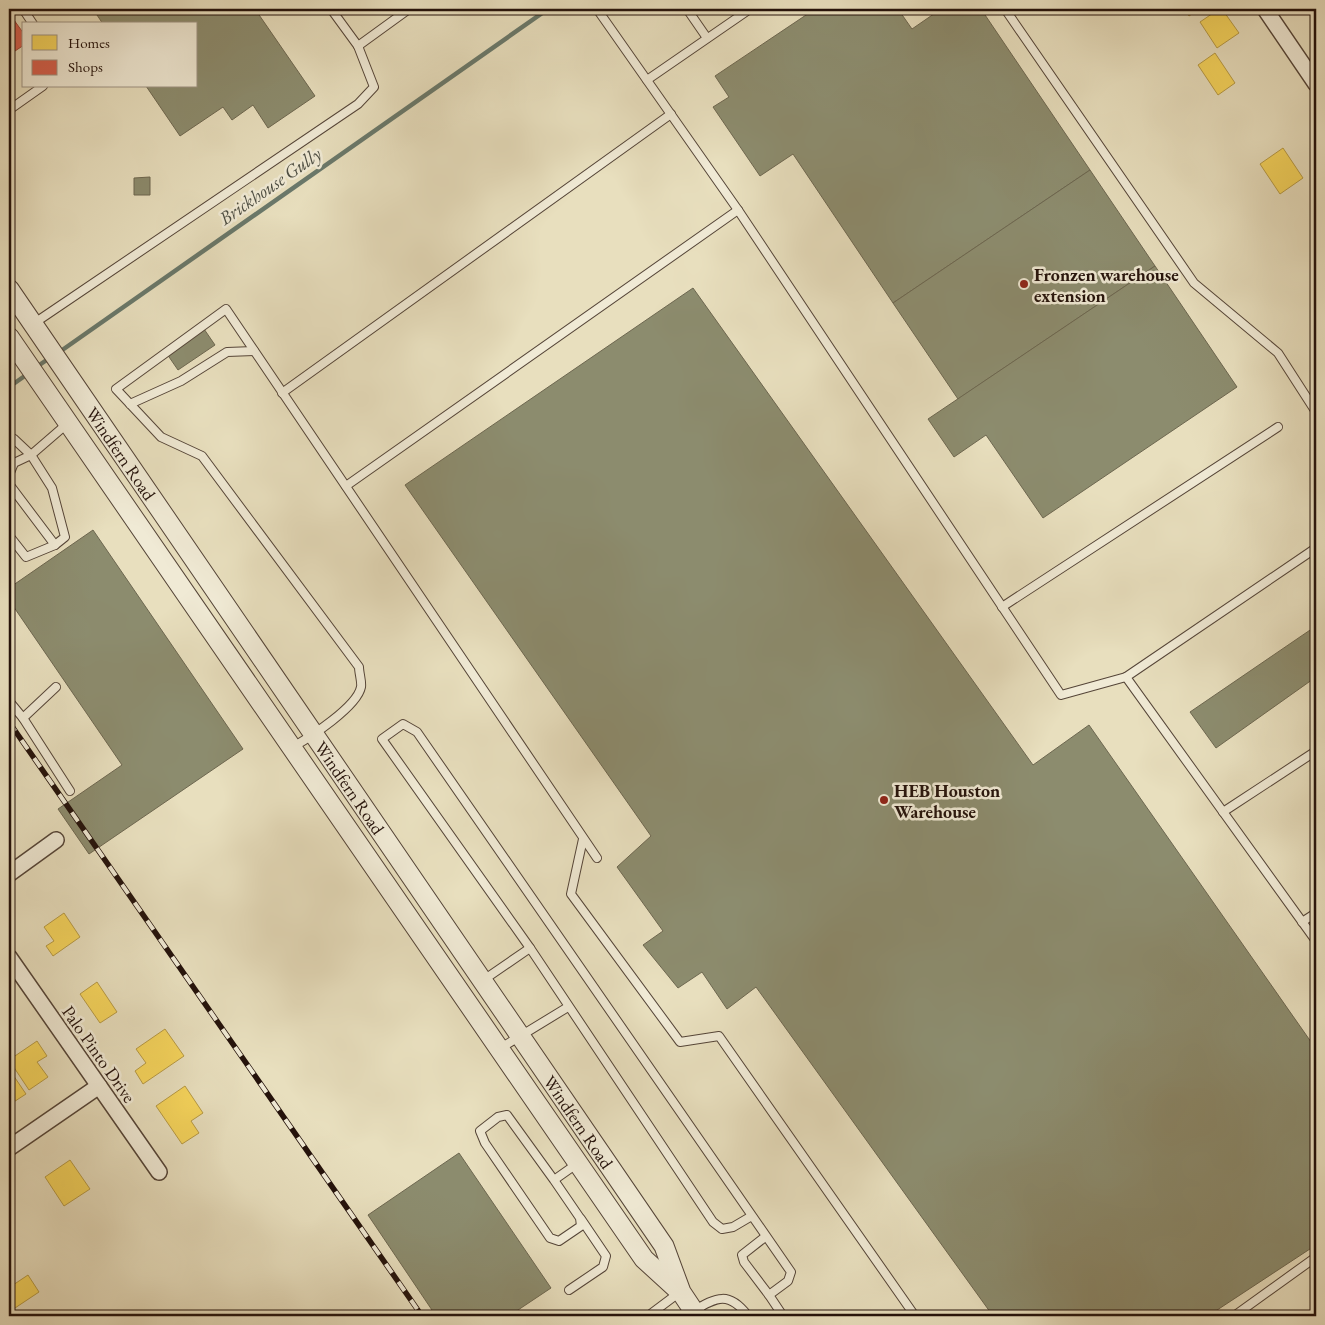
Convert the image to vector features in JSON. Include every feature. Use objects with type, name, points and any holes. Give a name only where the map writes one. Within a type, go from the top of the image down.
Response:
[{"type":"street","points":[[1265,9],[1316,84]]},
{"type":"street","name":"Windfern Road","points":[[9,289],[664,1246],[680,1292]]},
{"type":"street","points":[[9,336],[39,332]]},
{"type":"street","name":"Windfern Road","points":[[9,336],[644,1259],[680,1292],[695,1314]]},
{"type":"street","points":[[9,874],[56,840]]},
{"type":"street","name":"Palo Pinto Drive","points":[[9,957],[159,1172]]},
{"type":"street","points":[[9,1148],[99,1086]]},
{"type":"lane","points":[[23,9],[33,22]]},
{"type":"lane","points":[[39,332],[358,104],[374,87],[358,46],[331,9]]},
{"type":"lane","points":[[358,46],[409,9]]},
{"type":"lane","points":[[596,9],[738,210],[1061,695],[1126,677],[1316,548]]},
{"type":"lane","points":[[687,9],[707,38]]},
{"type":"lane","points":[[647,80],[750,9]]},
{"type":"lane","points":[[1005,9],[1194,283],[1278,353],[1316,412]]},
{"type":"lane","points":[[9,110],[40,88]]},
{"type":"lane","points":[[282,393],[671,114]]},
{"type":"lane","points":[[346,486],[738,210]]},
{"type":"lane","points":[[292,748],[314,734],[349,706],[361,687],[359,667],[202,456],[160,438],[116,389],[226,309],[597,858]]},
{"type":"lane","points":[[130,404],[181,380],[227,352],[254,352]]},
{"type":"lane","points":[[9,475],[14,462],[31,455],[68,423]]},
{"type":"lane","points":[[1002,608],[1278,427]]},
{"type":"lane","points":[[9,444],[14,439],[31,455],[52,488],[65,537],[55,545],[26,557],[11,538],[9,540]]},
{"type":"lane","points":[[9,484],[55,545]]},
{"type":"lane","points":[[1126,677],[1316,941]]},
{"type":"lane","points":[[23,718],[56,687]]},
{"type":"lane","points":[[9,701],[23,718],[70,792]]},
{"type":"lane","points":[[750,1217],[734,1227],[722,1229],[714,1222],[530,948],[382,739],[404,724],[417,732],[750,1217],[791,1272],[788,1282],[769,1295]]},
{"type":"lane","points":[[1224,812],[1316,751]]},
{"type":"lane","points":[[583,838],[571,894],[680,1042],[719,1036],[915,1316]]},
{"type":"lane","points":[[1302,922],[1316,913]]},
{"type":"lane","points":[[482,981],[530,948]]},
{"type":"lane","points":[[499,1049],[568,1007]]},
{"type":"lane","points":[[569,1290],[604,1267],[606,1256],[580,1218],[554,1180],[507,1115],[498,1117],[480,1131],[485,1142],[550,1238],[559,1241],[581,1226],[580,1218]]},
{"type":"lane","points":[[554,1180],[578,1163]]},
{"type":"lane","points":[[765,1237],[742,1255],[744,1262],[783,1316]]},
{"type":"lane","points":[[1234,1316],[1316,1257]]},
{"type":"lane","points":[[650,1316],[680,1292]]},
{"type":"lane","points":[[695,1314],[711,1300],[724,1298],[738,1304],[748,1316]]},
{"type":"building: Homes","points":[[1184,9],[1199,9],[1189,16]]},
{"type":"building: Homes","points":[[1219,9],[1222,9],[1239,33],[1217,48],[1200,22]]},
{"type":"building: Homes","points":[[1215,53],[1235,83],[1218,95],[1198,65]]},
{"type":"building: Homes","points":[[1283,148],[1303,178],[1280,194],[1260,164]]},
{"type":"building: Homes","points":[[64,913],[80,937],[53,956],[46,946],[54,941],[44,927]]},
{"type":"building: Homes","points":[[97,982],[117,1012],[100,1023],[80,994]]},
{"type":"building: Homes","points":[[165,1029],[184,1056],[143,1084],[135,1071],[146,1063],[136,1049]]},
{"type":"building: Homes","points":[[37,1041],[47,1056],[37,1062],[48,1077],[29,1090],[9,1060]]},
{"type":"building: Homes","points":[[9,1069],[26,1094],[9,1105]]},
{"type":"building: Homes","points":[[185,1086],[203,1113],[191,1121],[199,1133],[182,1144],[156,1106]]},
{"type":"building: Homes","points":[[70,1160],[90,1189],[64,1206],[45,1177]]},
{"type":"building: Homes","points":[[28,1275],[39,1292],[9,1312],[9,1285],[10,1287]]},
{"type":"building: Shops","points":[[9,13],[22,31],[22,46],[9,55]]},
{"type":"building: Industry","points":[[93,9],[255,9],[315,96],[268,128],[253,105],[232,120],[223,107],[180,136],[147,88],[198,88],[198,22],[102,22]]},
{"type":"building: Industry","points":[[815,9],[898,9],[912,29],[941,9],[981,9],[1090,170],[893,303],[793,154],[760,176],[713,107],[729,97],[715,76]]},
{"type":"building: Industry","name":"Fronzen warehouse extension","points":[[1090,170],[1155,266],[958,399],[893,303]]},
{"type":"building: Industry","points":[[150,177],[150,195],[134,195],[134,178]]},
{"type":"building: Industry","points":[[1155,266],[1237,387],[1043,518],[986,435],[954,457],[928,419]]},
{"type":"building: Industry","name":"HEB Houston Warehouse","points":[[693,288],[1033,765],[1089,725],[1316,1049],[1316,1245],[1208,1316],[993,1316],[756,987],[727,1009],[702,972],[678,988],[643,945],[663,931],[617,867],[651,836],[405,485]]},
{"type":"building: Industry","points":[[204,329],[215,345],[178,370],[167,354]]},
{"type":"building: Industry","points":[[93,530],[243,749],[89,854],[58,809],[122,765],[9,600],[9,588]]},
{"type":"building: Industry","points":[[1316,626],[1316,677],[1216,748],[1190,712]]},
{"type":"building: Industry","points":[[459,1153],[551,1288],[509,1316],[436,1316],[368,1215]]},
{"type":"waterway","name":"Brickhouse Gully","points":[[58,353],[548,9]]},
{"type":"waterway","name":"Brickhouse Gully","points":[[35,368],[51,357]]},
{"type":"waterway","name":"Brickhouse Gully","points":[[9,387],[29,373]]},
{"type":"railway","points":[[9,722],[422,1316]]},
{"type":"place","name":"Fronzen warehouse extension","points":[[1024,284]]},
{"type":"place","name":"HEB Houston Warehouse","points":[[884,800]]}]
